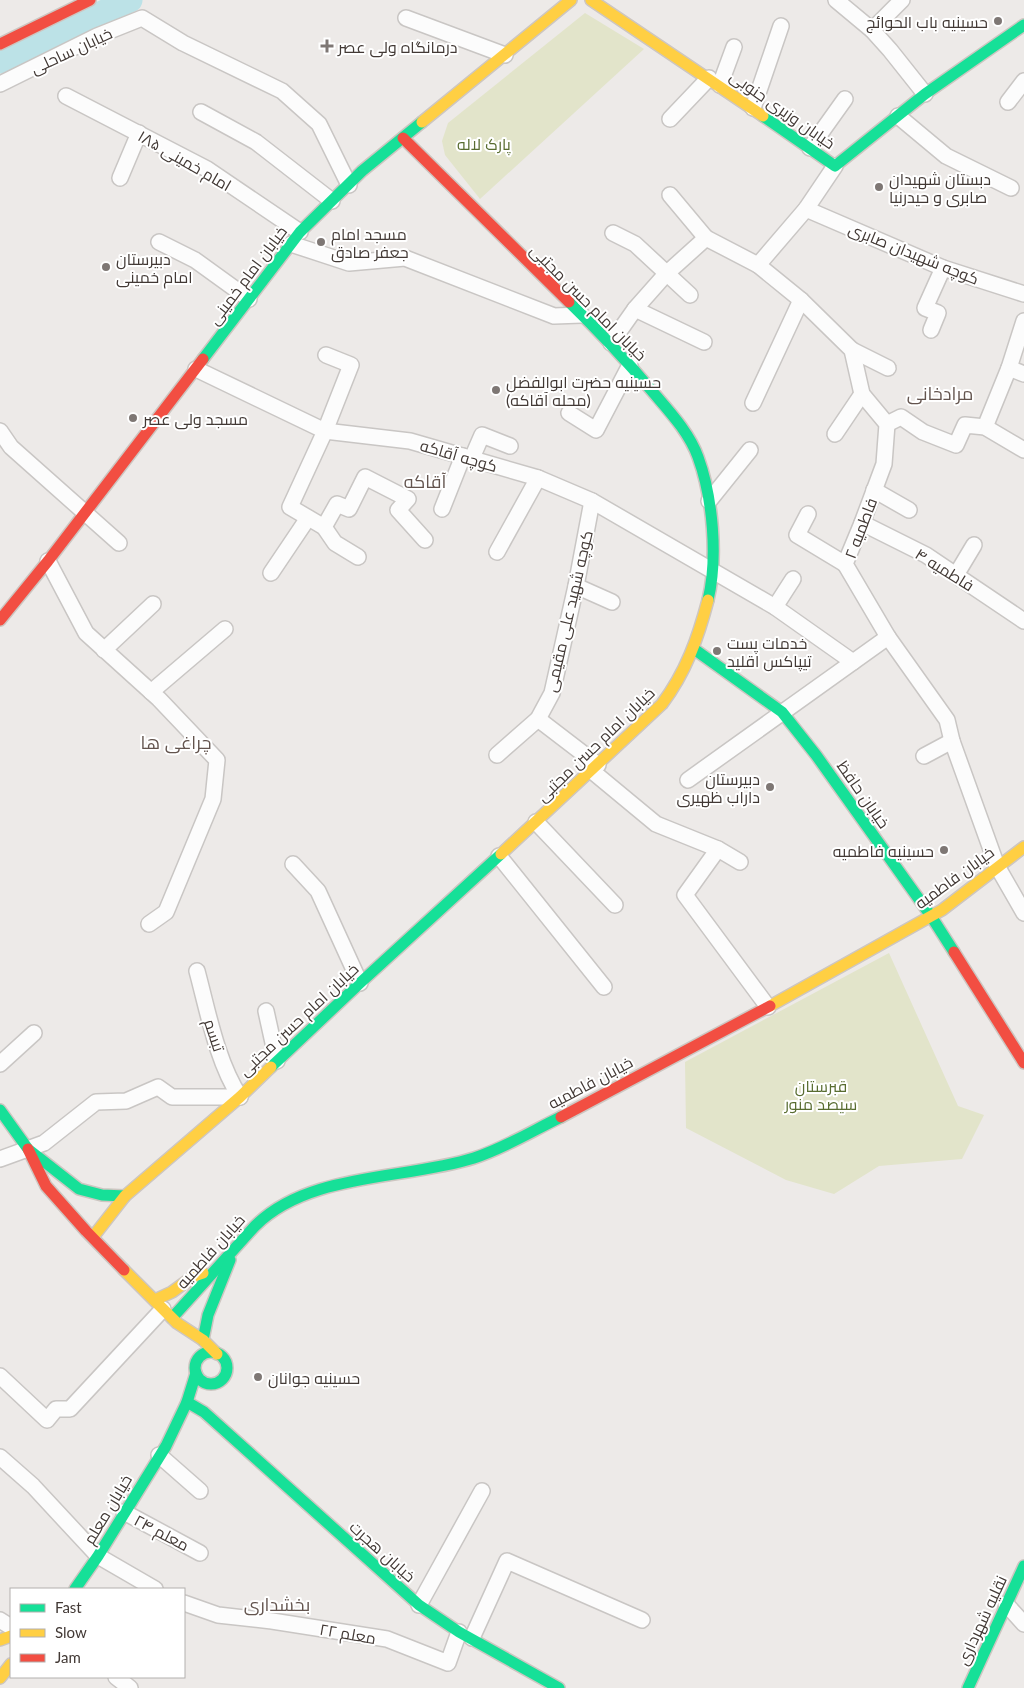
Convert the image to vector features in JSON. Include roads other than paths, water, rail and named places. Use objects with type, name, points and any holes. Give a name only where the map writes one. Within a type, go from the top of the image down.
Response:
[{"type":"main road","name":"خیابان امام خمینی","points":[[0,620],[48,561],[296,238],[349,185],[403,138],[571,0]]},
{"type":"main road","name":"خیابان وزیری جنوبی","points":[[591,0],[714,81],[835,166],[926,94],[1024,25]]},
{"type":"main road","points":[[0,44],[80,2]]},
{"type":"main road","name":"خیابان امام حسن مجتبی","points":[[93,1237],[125,1196],[240,1097],[360,983],[595,768],[662,704],[675,687],[694,649],[709,594],[713,539],[709,501],[698,456],[688,437],[675,417],[610,343],[403,138]]},
{"type":"main road","name":"خیابان حافظ","points":[[694,649],[782,712],[816,754],[931,916],[1022,1055]]},
{"type":"main road","name":"خیابان فاطمیه","points":[[167,1312],[214,1270],[251,1229],[266,1215],[280,1206],[337,1186],[436,1167],[488,1154],[768,1007],[942,910],[1024,846]]},
{"type":"main road","points":[[0,1110],[28,1149],[46,1186],[167,1312],[203,1340],[224,1360],[226,1365],[225,1376],[218,1383],[207,1384],[202,1381],[195,1371],[186,1346],[167,1312],[172,1292],[194,1276],[214,1270]]},
{"type":"main road","points":[[28,1149],[79,1189],[102,1195],[125,1196]]},
{"type":"main road","points":[[203,1340],[208,1316],[234,1250]]},
{"type":"main road","points":[[195,1371],[198,1359],[202,1355],[212,1352],[217,1354]]},
{"type":"main road","name":"خیابان معلم","points":[[76,1588],[98,1556],[162,1451],[187,1402],[195,1371]]},
{"type":"main road","name":"خیابان معلم","points":[[162,1451],[191,1425],[208,1404],[218,1383]]},
{"type":"main road","name":"خیابان هجرت","points":[[187,1402],[208,1404],[419,1606],[560,1688]]},
{"type":"main road","name":"نقلیه شهرداری","points":[[968,1688],[1024,1566]]},
{"type":"main road","points":[[0,1678],[10,1665]]},
{"type":"street","points":[[836,0],[872,30],[926,94]]},
{"type":"street","points":[[872,30],[902,0]]},
{"type":"street","name":"خیابان ساحلی","points":[[0,84],[97,36],[142,18],[183,43],[282,91],[319,124],[349,185]]},
{"type":"street","points":[[406,18],[505,55]]},
{"type":"street","points":[[753,108],[781,26]]},
{"type":"street","points":[[670,119],[714,81],[734,47]]},
{"type":"street","points":[[1008,102],[1024,81]]},
{"type":"street","name":"امام خمینی ۱۸۵","points":[[66,96],[207,169],[296,238],[349,262],[405,258],[554,316],[582,315]]},
{"type":"street","points":[[810,148],[845,99]]},
{"type":"street","points":[[201,112],[256,142],[332,201]]},
{"type":"street","points":[[898,116],[946,156],[1012,188]]},
{"type":"street","points":[[120,178],[139,133]]},
{"type":"street","points":[[758,264],[806,209],[835,166]]},
{"type":"street","points":[[670,195],[706,238],[758,264],[801,300],[852,350],[888,368]]},
{"type":"street","name":"کوچه شهیدان صابری","points":[[806,209],[943,268],[1024,294]]},
{"type":"street","points":[[613,233],[635,244],[690,295]]},
{"type":"street","points":[[610,343],[635,309],[666,274],[706,238]]},
{"type":"street","points":[[159,242],[195,260],[249,299]]},
{"type":"street","points":[[931,330],[938,313],[925,308],[943,268]]},
{"type":"street","points":[[753,403],[801,300]]},
{"type":"street","points":[[635,309],[704,342]]},
{"type":"street","points":[[985,427],[1010,368],[1024,321]]},
{"type":"street","points":[[852,350],[862,394],[887,424],[901,417],[923,432],[956,445],[965,425],[985,427],[1024,450]]},
{"type":"street","points":[[326,355],[351,365],[325,431],[290,507],[324,527],[335,542],[358,557]]},
{"type":"street","points":[[569,413],[596,430],[630,365]]},
{"type":"street","points":[[1010,368],[1024,374]]},
{"type":"street","name":"کوچه آقاکه","points":[[196,369],[325,431],[410,441],[538,478],[592,501],[775,607],[853,662]]},
{"type":"street","points":[[835,434],[862,394]]},
{"type":"street","name":"فاطمیه ۲","points":[[887,424],[884,464],[845,564],[888,637],[947,720],[952,741],[997,866],[1024,913]]},
{"type":"street","points":[[0,431],[11,447],[119,543]]},
{"type":"street","points":[[442,509],[467,457],[482,435],[510,446]]},
{"type":"street","points":[[709,501],[750,450]]},
{"type":"street","points":[[324,527],[337,504],[349,508],[365,478],[408,499],[398,510],[425,540]]},
{"type":"street","points":[[497,552],[538,478]]},
{"type":"street","points":[[874,490],[909,510]]},
{"type":"street","name":"کوچه شهید علی مقیمی","points":[[498,756],[538,719],[552,693],[576,586],[592,501]]},
{"type":"street","points":[[808,514],[796,536],[845,564]]},
{"type":"street","points":[[271,573],[308,518]]},
{"type":"street","name":"فاطمیه ۴","points":[[862,523],[926,555],[1023,617]]},
{"type":"street","points":[[956,575],[974,545]]},
{"type":"street","points":[[48,561],[86,633],[152,692],[217,760],[213,799],[170,904],[166,912],[149,924]]},
{"type":"street","points":[[775,607],[793,578]]},
{"type":"street","points":[[576,586],[612,602]]},
{"type":"street","points":[[104,650],[153,604]]},
{"type":"street","points":[[152,692],[225,629]]},
{"type":"street","points":[[688,780],[888,637]]},
{"type":"street","points":[[538,719],[656,824],[718,850],[740,862]]},
{"type":"street","points":[[924,756],[952,741]]},
{"type":"street","points":[[536,822],[615,904]]},
{"type":"street","points":[[718,850],[685,896],[768,1007]]},
{"type":"street","points":[[499,856],[604,987]]},
{"type":"street","points":[[293,864],[318,891],[360,983]]},
{"type":"street","name":"تبسم","points":[[197,971],[212,1030],[231,1083],[240,1097]]},
{"type":"street","points":[[266,1011],[277,1061]]},
{"type":"street","points":[[0,1064],[34,1033]]},
{"type":"street","points":[[0,1159],[44,1143],[96,1102],[126,1101],[158,1087],[172,1097],[240,1097]]},
{"type":"street","points":[[0,1376],[46,1420],[56,1409],[70,1409],[167,1312]]},
{"type":"street","points":[[162,1451],[200,1491]]},
{"type":"street","points":[[0,1457],[34,1486],[98,1556],[153,1588]]},
{"type":"street","points":[[419,1606],[482,1491]]},
{"type":"street","name":"معلم ۲۴","points":[[124,1512],[200,1553]]},
{"type":"street","points":[[466,1635],[507,1561],[642,1620]]},
{"type":"street","name":"معلم ۲۲","points":[[185,1603],[218,1615],[281,1622],[387,1639],[448,1663],[466,1635]]},
{"type":"street","points":[[1006,1604],[1024,1624]]},
{"type":"street","points":[[117,1678],[130,1688]]},
{"type":"waterway","points":[[0,61],[130,0]]},
{"type":"place","name":"حسینیه باب الحوائج","points":[[998,21]]},
{"type":"place","name":"درمانگاه ولی عصر","points":[[327,46]]},
{"type":"place","name":"دبستان شهیدان صابری و حیدرنیا","points":[[879,187]]},
{"type":"place","name":"مسجد امام جعفر صادق","points":[[321,242]]},
{"type":"place","name":"دبیرستان امام خمینی","points":[[106,267]]},
{"type":"place","name":"حسینیه حضرت ابوالفضل (محله آقاکه)","points":[[496,390]]},
{"type":"place","name":"مسجد ولی عصر","points":[[133,418]]},
{"type":"place","name":"خدمات پست تیپاکس اقلید","points":[[717,651]]},
{"type":"place","name":"دبیرستان داراب ظهیری","points":[[770,787]]},
{"type":"place","name":"حسینیه فاطمیه","points":[[944,850]]},
{"type":"place","name":"حسینیه جوانان","points":[[258,1377]]},
{"type":"district","name":"مرادخانی","points":[[940,393]]},
{"type":"district","name":"آقاکه","points":[[425,481]]},
{"type":"district","name":"چراغی ها","points":[[176,742]]},
{"type":"district","name":"بخشداری","points":[[277,1604]]},
{"type":"park label","name":"پارک لاله","points":[[484,143]]},
{"type":"park label","name":"قبرستان سیصد منور","points":[[821,1094]]}]
